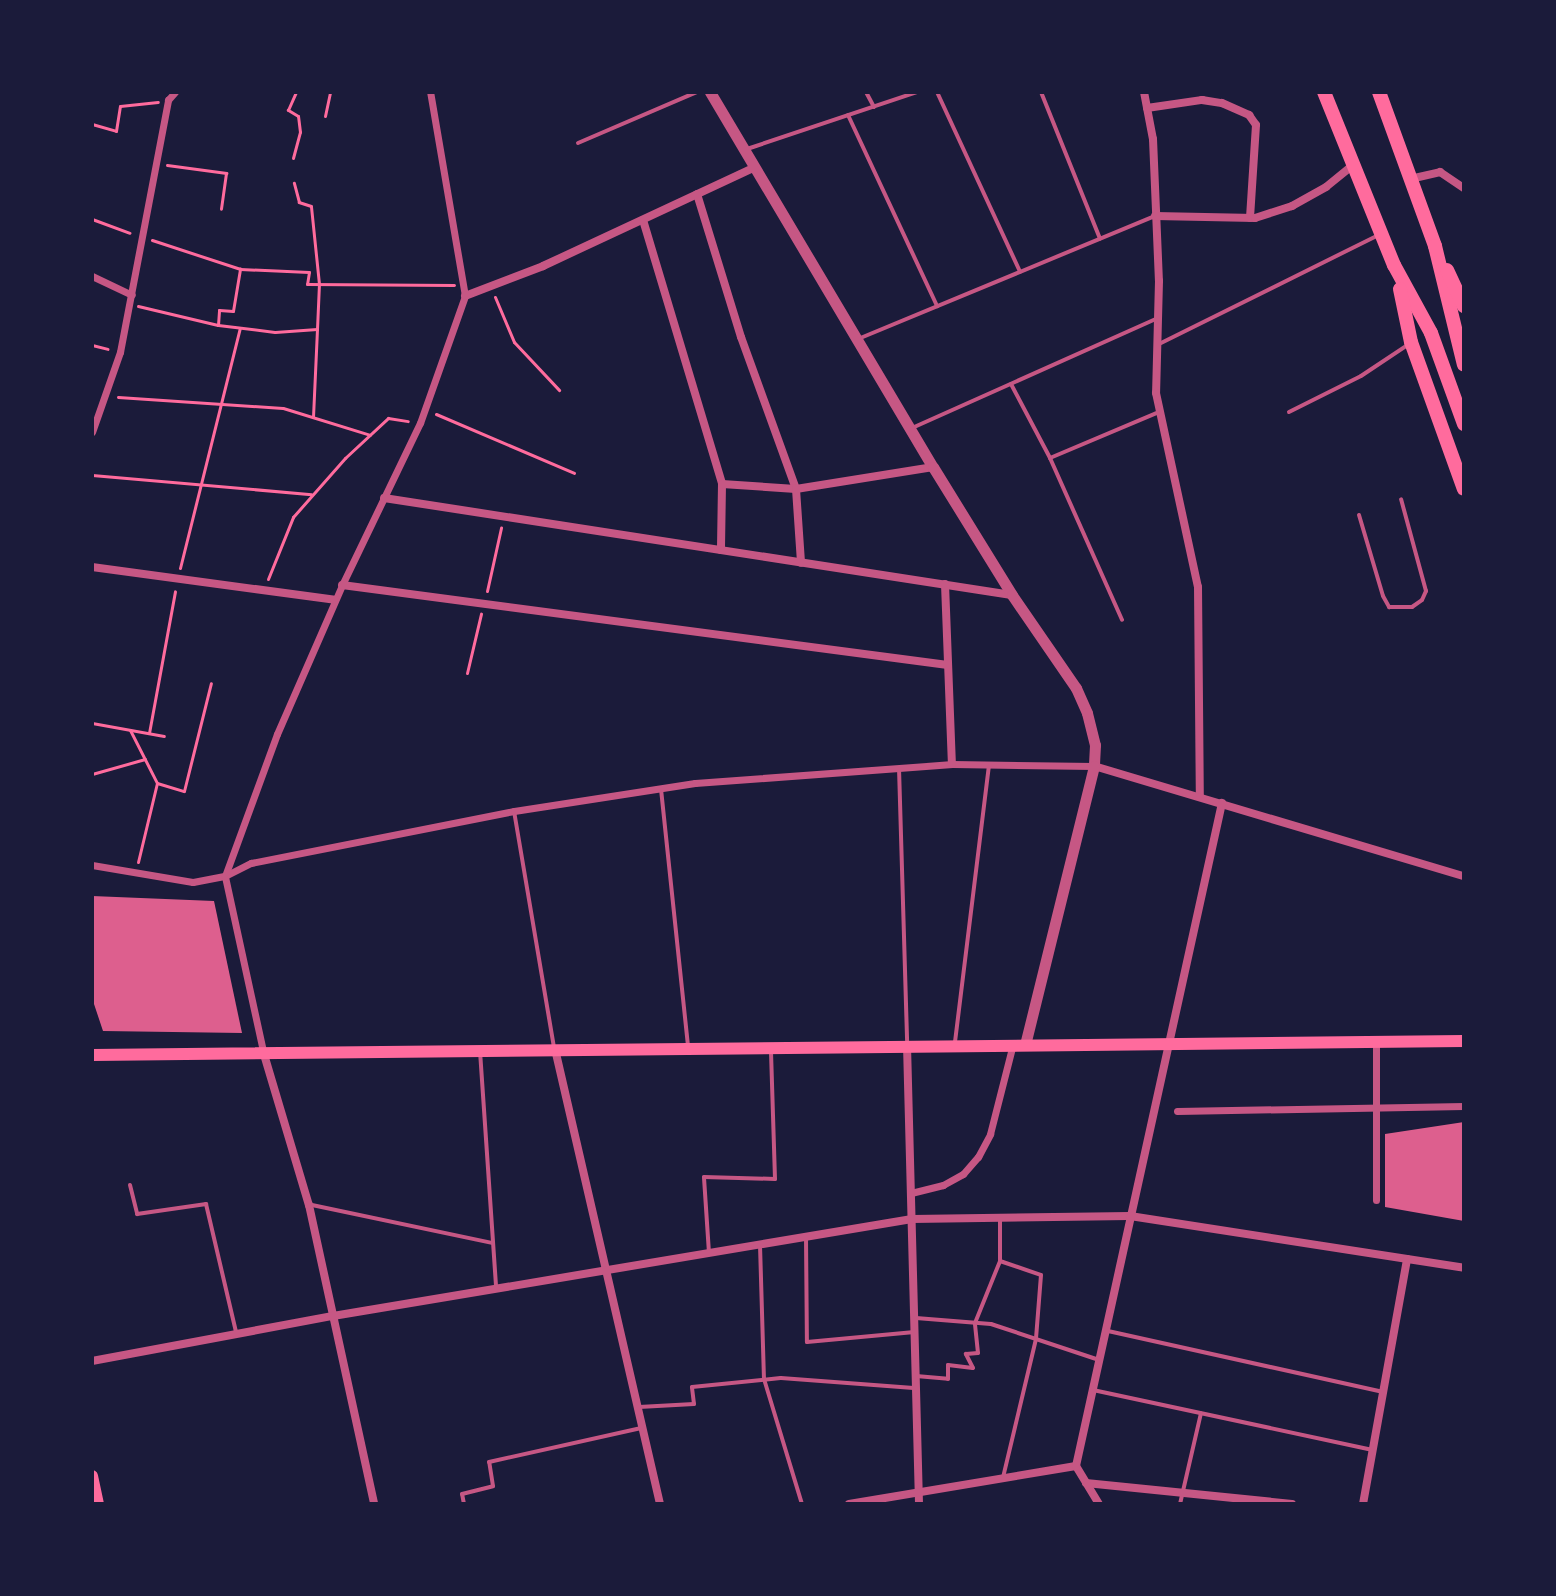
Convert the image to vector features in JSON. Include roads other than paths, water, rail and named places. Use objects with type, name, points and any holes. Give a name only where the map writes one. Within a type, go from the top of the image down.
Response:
[{"type":"highway","points":[[1324,92],[1394,265],[1431,333],[1464,424]]},
{"type":"highway","points":[[1379,92],[1435,246],[1462,360]]},
{"type":"highway","points":[[1435,246],[1462,297]]},
{"type":"highway","points":[[1394,265],[1411,342],[1464,489]]},
{"type":"main road","points":[[92,1055],[907,1044],[1464,1041]]},
{"type":"main road","points":[[92,1476],[98,1504]]},
{"type":"street","points":[[92,432],[120,352],[168,100],[175,92]]},
{"type":"street","points":[[374,1504],[309,1205],[263,1051],[225,876],[255,789],[335,600],[420,423],[465,296],[430,92]]},
{"type":"street","points":[[710,92],[933,467],[1012,595],[1076,688],[1092,734],[1094,766],[1019,1044],[990,1134],[978,1157],[953,1179],[911,1193]]},
{"type":"street","points":[[1144,92],[1153,139],[1158,318],[1156,393],[1198,587],[1200,796]]},
{"type":"street","points":[[1147,108],[1202,100],[1222,103],[1249,115],[1256,125],[1250,218]]},
{"type":"street","points":[[1155,216],[1250,218],[1292,206],[1326,187],[1353,165]]},
{"type":"street","points":[[465,296],[543,266],[755,167]]},
{"type":"street","points":[[1410,179],[1440,172],[1464,188]]},
{"type":"street","points":[[697,194],[741,337],[796,489],[801,563]]},
{"type":"street","points":[[643,220],[722,484],[721,550]]},
{"type":"street","points":[[92,276],[132,295]]},
{"type":"street","points":[[722,484],[796,489],[933,467]]},
{"type":"street","points":[[384,498],[1012,595]]},
{"type":"street","points":[[92,567],[335,600]]},
{"type":"street","points":[[945,584],[952,764]]},
{"type":"street","points":[[342,585],[948,665]]},
{"type":"street","points":[[92,865],[193,882],[225,876],[251,863],[514,811],[661,789],[990,763],[1094,766],[1464,876]]},
{"type":"street","points":[[1099,1504],[1076,1466],[1222,803]]},
{"type":"street","points":[[1376,1042],[1376,1200]]},
{"type":"street","points":[[907,1044],[919,1504]]},
{"type":"street","points":[[555,1049],[603,1271],[660,1504]]},
{"type":"street","points":[[1177,1111],[1464,1106]]},
{"type":"street","points":[[92,1361],[333,1316],[912,1219],[1130,1216],[1464,1268]]},
{"type":"street","points":[[1363,1504],[1407,1259]]},
{"type":"street","points":[[849,1504],[1076,1466]]},
{"type":"street","points":[[1086,1483],[1292,1504]]},
{"type":"lane","points":[[578,143],[697,92]]},
{"type":"lane","points":[[866,92],[874,107]]},
{"type":"lane","points":[[745,150],[917,92]]},
{"type":"lane","points":[[937,92],[1020,272]]},
{"type":"lane","points":[[1041,92],[1100,239]]},
{"type":"lane","points":[[848,115],[937,306]]},
{"type":"lane","points":[[858,339],[1155,216]]},
{"type":"lane","points":[[1157,345],[1381,234]]},
{"type":"lane","points":[[911,428],[1158,318]]},
{"type":"lane","points":[[1289,412],[1361,376],[1411,342]]},
{"type":"lane","points":[[1011,384],[1050,458],[1122,620]]},
{"type":"lane","points":[[1050,458],[1159,412]]},
{"type":"lane","points":[[1359,515],[1389,607],[1412,607],[1422,600],[1426,591],[1401,499]]},
{"type":"lane","points":[[955,1044],[990,763]]},
{"type":"lane","points":[[899,768],[907,1044]]},
{"type":"lane","points":[[661,789],[688,1047]]},
{"type":"lane","points":[[514,811],[555,1049]]},
{"type":"lane","points":[[709,1253],[704,1177],[775,1179],[771,1046]]},
{"type":"lane","points":[[480,1049],[496,1288]]},
{"type":"lane","points":[[130,1185],[137,1214],[206,1204],[236,1334]]},
{"type":"lane","points":[[309,1205],[493,1243]]},
{"type":"lane","points":[[916,1376],[948,1379],[948,1365],[973,1368],[966,1354],[978,1353],[975,1323],[1000,1261],[1000,1218]]},
{"type":"lane","points":[[806,1237],[807,1342],[915,1332]]},
{"type":"lane","points":[[760,1245],[764,1379],[802,1504]]},
{"type":"lane","points":[[1000,1261],[1041,1275],[1036,1339],[1003,1478]]},
{"type":"lane","points":[[915,1317],[991,1324],[1099,1360]]},
{"type":"lane","points":[[1105,1331],[1383,1392]]},
{"type":"lane","points":[[637,1407],[694,1404],[692,1387],[764,1379],[917,1388]]},
{"type":"lane","points":[[1093,1390],[1373,1450]]},
{"type":"lane","points":[[1180,1504],[1201,1413]]},
{"type":"lane","points":[[464,1504],[462,1494],[493,1486],[489,1462],[641,1428]]}]
